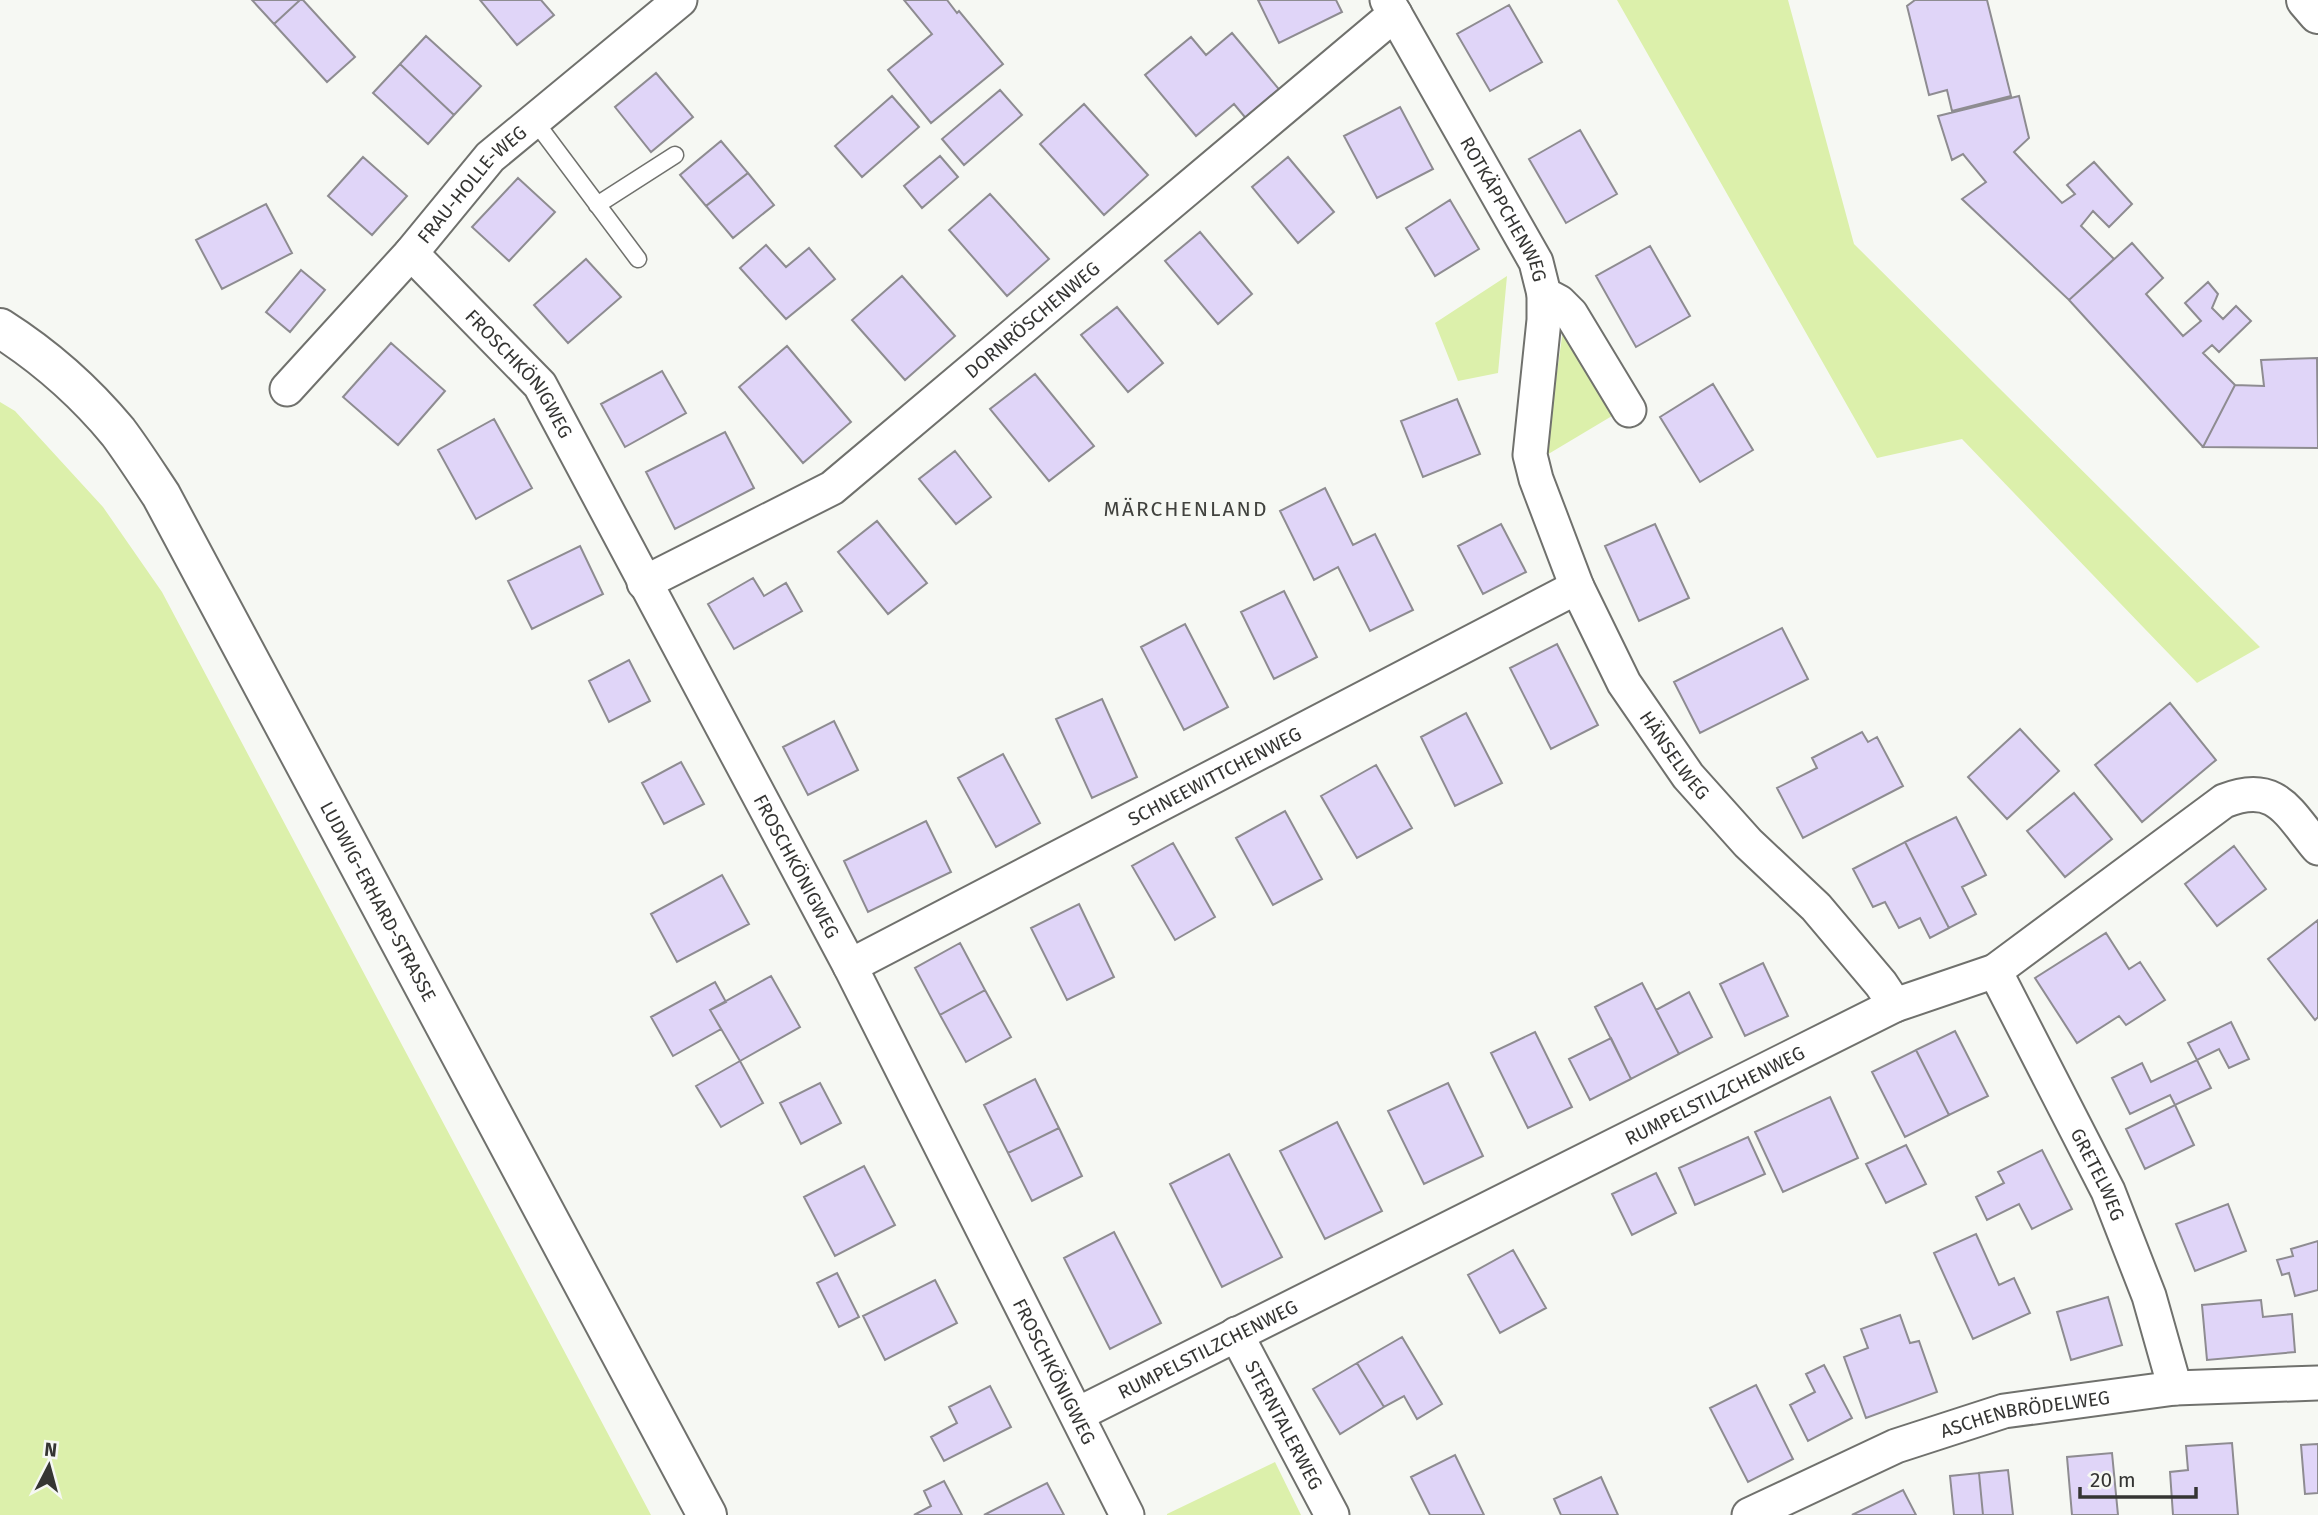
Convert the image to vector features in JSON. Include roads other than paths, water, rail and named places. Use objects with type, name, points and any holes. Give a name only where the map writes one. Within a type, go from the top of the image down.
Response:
[{"type":"main road","points":[[2306,0],[2318,15]]},
{"type":"main road","name":"LUDWIG-ERHARD-STRASSE","points":[[0,328],[30,347],[79,389],[118,433],[161,495],[707,1515]]},
{"type":"street","name":"FRAU-HOLLE-WEG","points":[[287,390],[411,253],[490,157],[680,0]]},
{"type":"street","name":"ROTKÄPPCHENWEG","points":[[1391,7],[1536,262],[1544,295],[1559,302],[1571,314],[1629,410]]},
{"type":"street","name":"DORNRÖSCHENWEG","points":[[644,583],[832,488],[1391,7]]},
{"type":"street","name":"FROSCHKÖNIGWEG","points":[[411,253],[540,385],[850,966],[1127,1515]]},
{"type":"street","name":"HÄNSELWEG","points":[[1544,295],[1544,320],[1530,456],[1536,479],[1577,587],[1624,683],[1688,776],[1748,842],[1816,907],[1881,984],[1895,1005]]},
{"type":"street","name":"SCHNEEWITTCHENWEG","points":[[850,966],[1577,587]]},
{"type":"street","name":"RUMPELSTILZCHENWEG","points":[[1078,1414],[1895,1005],[1995,971],[2224,801],[2242,793],[2261,794],[2277,799],[2318,848]]},
{"type":"street","name":"GRETELWEG","points":[[1995,971],[2108,1191],[2149,1296],[2175,1388]]},
{"type":"street","name":"STERNTALERWEG","points":[[1236,1334],[1332,1515]]},
{"type":"street","name":"ASCHENBRÖDELWEG","points":[[1749,1515],[1896,1446],[2004,1411],[2175,1388],[2318,1383]]},
{"type":"lane","points":[[534,120],[638,260]]},
{"type":"lane","points":[[597,205],[675,155]]},
{"type":"district","name":"MÄRCHENLAND","points":[[1186,509]]}]
